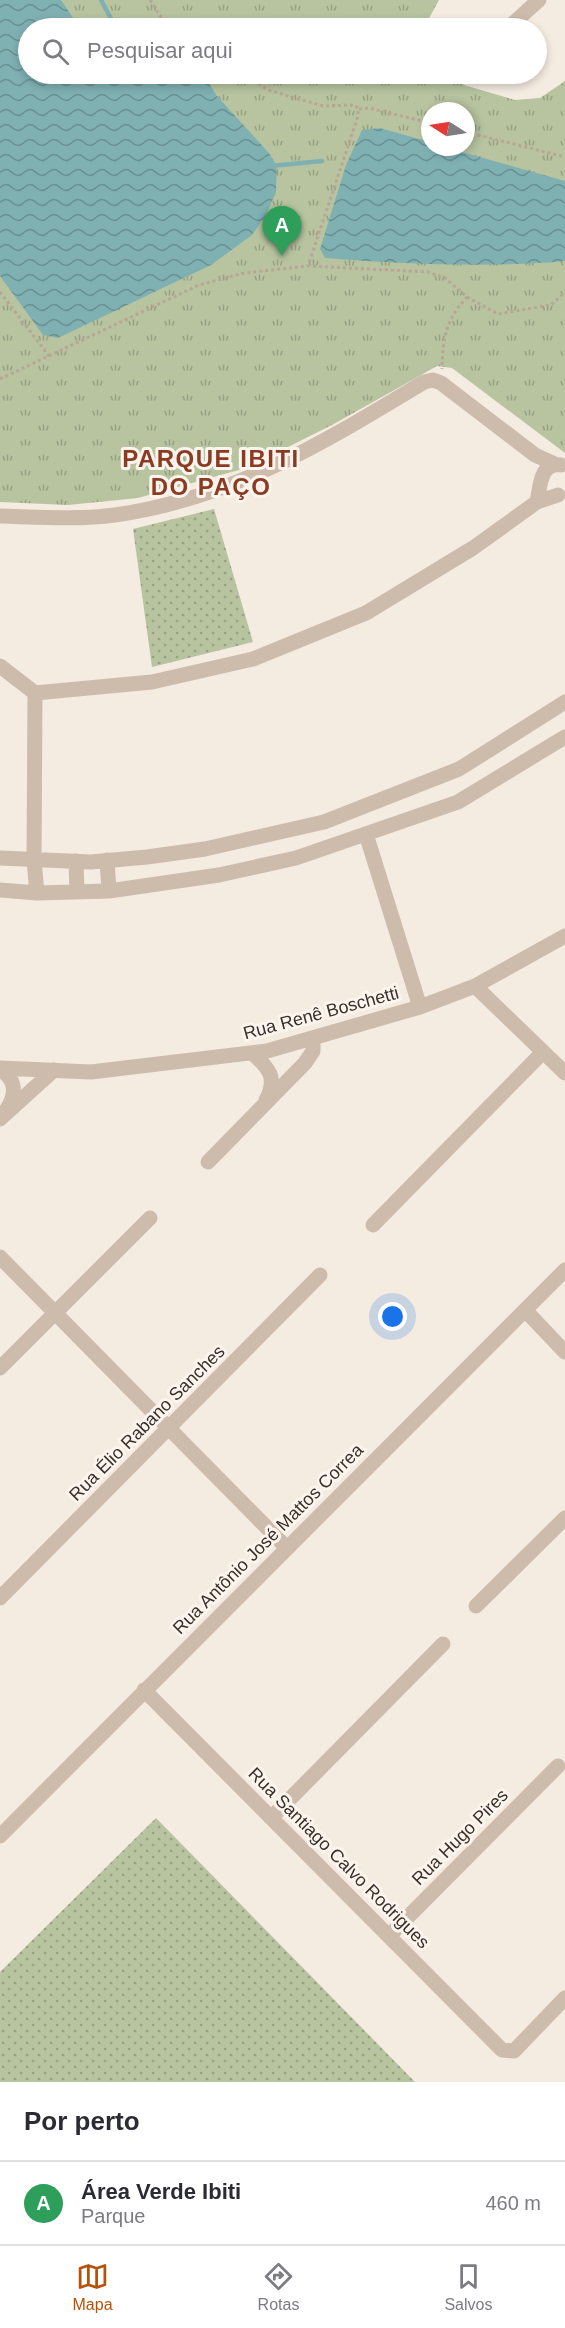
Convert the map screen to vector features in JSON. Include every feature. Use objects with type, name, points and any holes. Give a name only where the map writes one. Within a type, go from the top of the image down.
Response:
[{"type":"street","points":[[519,18],[539,0]]},
{"type":"street","points":[[0,516],[38,518],[114,515],[222,489],[279,465],[333,437],[423,382],[433,380],[441,383],[535,455],[560,466]]},
{"type":"street","points":[[535,455],[545,490],[551,494],[562,494]]},
{"type":"street","points":[[537,502],[542,478],[548,467],[560,466]]},
{"type":"street","points":[[0,666],[35,693],[152,682],[253,659],[366,613],[473,548],[537,502],[562,494]]},
{"type":"street","points":[[35,693],[34,860],[37,893]]},
{"type":"street","points":[[0,858],[107,860],[205,849],[324,822],[459,769],[565,702]]},
{"type":"street","points":[[0,890],[37,893],[109,891],[219,875],[285,861],[459,802],[565,737]]},
{"type":"street","points":[[366,834],[420,1007]]},
{"type":"street","points":[[107,860],[109,891]]},
{"type":"street","points":[[76,861],[77,892]]},
{"type":"street","name":"Rua Renê Boschetti","points":[[0,1068],[91,1072],[267,1051],[420,1007],[475,986],[565,936]]},
{"type":"street","points":[[475,986],[565,1073]]},
{"type":"street","points":[[207,1162],[305,1063],[313,1051],[313,1038]]},
{"type":"street","points":[[373,1225],[543,1052]]},
{"type":"street","points":[[252,1053],[270,1072],[272,1089],[263,1106]]},
{"type":"street","points":[[0,1068],[8,1074],[14,1089],[12,1102],[0,1119]]},
{"type":"street","points":[[0,1119],[54,1070]]},
{"type":"street","points":[[0,1368],[150,1218]]},
{"type":"street","points":[[0,1257],[287,1548]]},
{"type":"street","name":"Rua Antônio José Mattos Correa","points":[[0,1836],[565,1270]]},
{"type":"street","name":"Rua Élio Rabano Sanches","points":[[0,1598],[320,1275]]},
{"type":"street","points":[[525,1310],[565,1352]]},
{"type":"street","points":[[476,1606],[565,1518]]},
{"type":"street","points":[[272,1818],[444,1644]]},
{"type":"street","name":"Rua Santiago Calvo Rodrigues","points":[[144,1690],[502,2050],[514,2050],[565,1998]]},
{"type":"street","name":"Rua Hugo Pires","points":[[389,1936],[558,1766]]},
{"type":"path","points":[[150,0],[163,18]]},
{"type":"path","points":[[259,84],[268,90],[323,106],[355,105],[358,109],[358,116],[308,266]]},
{"type":"path","points":[[358,109],[369,108],[421,121]]},
{"type":"path","points":[[475,134],[565,157]]},
{"type":"path","points":[[0,379],[199,285],[244,273],[308,266],[428,272],[445,278],[467,297],[498,314],[551,305],[565,292]]},
{"type":"path","points":[[0,292],[49,357]]},
{"type":"path","points":[[441,383],[442,341],[453,311],[467,297]]},
{"type":"green space","points":[[0,0],[439,0],[429,18],[18,18],[18,84],[463,84],[515,100],[540,98],[565,81],[565,453],[452,368],[437,366],[332,425],[246,468],[138,498],[68,505],[0,502]]},
{"type":"green space","points":[[214,509],[253,642],[152,667],[133,529]]},
{"type":"green space","points":[[156,1818],[415,2082],[0,2082],[0,1972]]},
{"type":"water","points":[[0,0],[61,0],[73,18],[18,18],[18,84],[209,84],[217,96],[269,153],[277,166],[276,192],[266,215],[252,235],[211,265],[58,338],[43,335],[0,276]]},
{"type":"water","points":[[380,128],[421,139],[421,156],[475,156],[565,181],[565,261],[445,264],[325,258],[320,249],[346,165],[362,130]]},
{"type":"waterway","points":[[101,0],[111,18]]},
{"type":"waterway","points":[[271,166],[322,161]]},
{"type":"place","name":"Área Verde Ibiti","points":[[282,256]]},
{"type":"district","name":"PARQUE IBITI DO PAÇO","points":[[211,473]]}]
